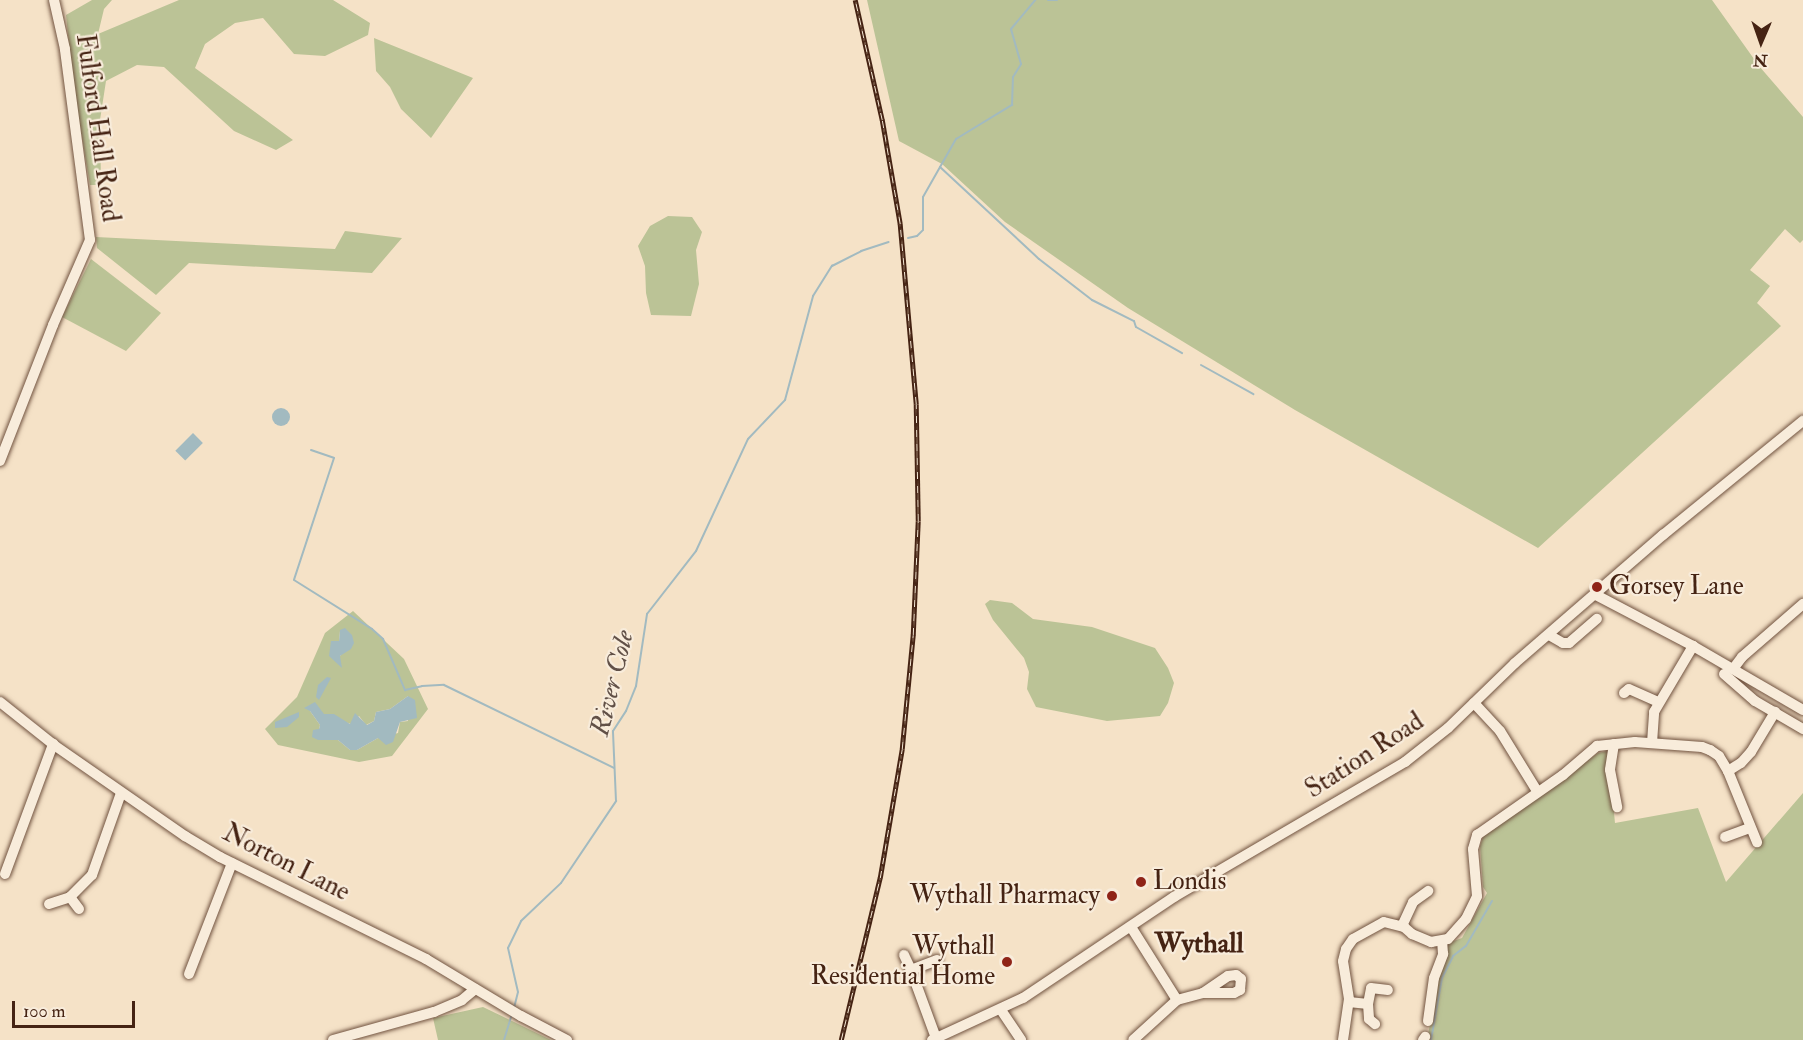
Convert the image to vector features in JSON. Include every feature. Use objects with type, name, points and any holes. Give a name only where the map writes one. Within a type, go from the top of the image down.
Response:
[{"type":"street","name":"Fulford Hall Road","points":[[0,461],[53,326],[90,240],[65,49],[54,0]]},
{"type":"street","name":"Station Road","points":[[934,1039],[1001,1010],[1208,877],[1405,762],[1448,728],[1549,635],[1803,421]]},
{"type":"street","points":[[1596,595],[1693,646],[1729,672],[1803,710]]},
{"type":"street","points":[[1729,672],[1742,657],[1803,604]]},
{"type":"street","points":[[1549,635],[1563,644],[1569,644],[1597,619]]},
{"type":"street","points":[[1652,743],[1654,712],[1658,702],[1693,646]]},
{"type":"street","points":[[1729,672],[1755,701],[1803,729]]},
{"type":"street","points":[[1624,693],[1629,689],[1658,702]]},
{"type":"street","name":"Norton Lane","points":[[0,702],[53,744],[185,837],[232,863],[426,959],[520,1016],[567,1040]]},
{"type":"street","points":[[1474,703],[1500,731],[1537,791]]},
{"type":"street","points":[[1728,771],[1741,764],[1751,752],[1775,712]]},
{"type":"street","points":[[1343,1040],[1349,1002],[1343,961],[1346,949],[1353,939],[1374,925],[1384,922],[1402,926],[1422,940],[1442,941],[1455,933],[1473,908],[1477,896],[1473,849],[1477,835],[1563,775],[1598,746],[1652,743],[1702,747],[1710,750],[1719,756],[1728,771],[1757,842]]},
{"type":"street","points":[[5,874],[53,744]]},
{"type":"street","points":[[1614,744],[1610,770],[1617,807]]},
{"type":"street","points":[[48,904],[70,897],[92,875],[100,847],[122,793]]},
{"type":"street","points":[[1725,837],[1750,828]]},
{"type":"street","points":[[189,974],[232,863]]},
{"type":"street","points":[[1402,926],[1413,902],[1428,891]]},
{"type":"street","points":[[70,897],[79,909]]},
{"type":"street","points":[[1131,927],[1177,1000]]},
{"type":"street","points":[[1428,1022],[1434,978],[1443,954],[1442,941]]},
{"type":"street","points":[[904,955],[934,1039]]},
{"type":"street","points":[[910,970],[937,960]]},
{"type":"street","points":[[1375,1024],[1369,1019],[1368,1004],[1371,988],[1388,990]]},
{"type":"street","points":[[333,1040],[450,1007],[475,989]]},
{"type":"street","points":[[1133,1040],[1177,1000],[1203,993]]},
{"type":"street","points":[[1349,1002],[1368,1004]]},
{"type":"street","points":[[1001,1010],[1021,1040]]},
{"type":"green space","points":[[92,0],[112,0],[104,9],[98,34],[179,0],[333,0],[370,23],[368,35],[325,56],[294,54],[263,18],[235,23],[205,44],[195,68],[293,140],[276,150],[234,131],[164,67],[137,65],[106,81],[100,120],[101,185],[90,185],[73,84],[66,15]]},
{"type":"green space","points":[[867,0],[1712,0],[1759,66],[1803,117],[1803,240],[1800,243],[1785,229],[1750,270],[1770,286],[1757,303],[1781,326],[1538,548],[1295,410],[1128,308],[1005,222],[942,164],[899,141]]},
{"type":"green space","points":[[374,38],[473,78],[431,138],[401,109],[390,87],[376,71]]},
{"type":"green space","points":[[668,216],[692,217],[702,232],[696,250],[699,284],[691,316],[651,315],[646,293],[645,266],[638,246],[650,226]]},
{"type":"green space","points":[[345,231],[402,238],[372,273],[189,263],[156,295],[97,248],[96,237],[335,249]]},
{"type":"green space","points":[[91,259],[161,313],[126,351],[62,317]]},
{"type":"green space","points":[[990,600],[1012,603],[1033,619],[1092,627],[1155,648],[1168,668],[1174,683],[1168,703],[1160,716],[1107,721],[1036,707],[1027,689],[1029,672],[1024,658],[993,620],[985,604]]},
{"type":"green space","points":[[353,611],[404,659],[428,709],[392,756],[359,762],[278,745],[265,729],[297,697],[325,633]],"holes":[[[340,631],[345,651],[340,656],[340,660],[331,641],[339,641]],[[408,696],[408,721],[400,722],[398,733],[378,738],[357,750],[350,750],[338,740],[324,740],[319,729],[320,725],[310,711],[351,724],[359,716],[366,725],[374,721],[376,712],[390,709]]]},
{"type":"green space","points":[[1608,751],[1615,823],[1698,808],[1726,882],[1803,793],[1803,1040],[1427,1040],[1445,944],[1462,938],[1487,893],[1483,887],[1480,846],[1483,837],[1598,753]]},
{"type":"green space","points":[[483,1007],[551,1040],[438,1040],[433,1018]]},
{"type":"water","points":[[277,408],[285,408],[290,413],[288,424],[277,426],[272,421],[272,413]]},
{"type":"water","points":[[193,433],[203,443],[185,461],[175,451]]},
{"type":"water","points":[[345,628],[352,635],[354,643],[351,649],[340,656],[342,668],[329,656],[331,641],[339,641],[340,630]]},
{"type":"water","points":[[327,677],[331,678],[319,700],[316,697],[318,685]]},
{"type":"water","points":[[408,696],[415,700],[417,718],[400,722],[393,742],[386,745],[378,738],[357,750],[350,750],[338,740],[318,740],[312,737],[313,730],[319,729],[320,725],[310,711],[304,708],[315,702],[324,714],[334,714],[350,724],[355,713],[367,725],[374,721],[376,712],[390,709]]},
{"type":"water","points":[[299,712],[299,717],[287,727],[275,728],[275,722]]},
{"type":"waterway","name":"River Cole","points":[[908,238],[917,236],[923,230],[923,197],[956,139],[1012,105],[1013,77],[1021,64],[1011,29],[1035,0]]},
{"type":"waterway","name":"River Cole","points":[[1048,0],[1057,0]]},
{"type":"waterway","points":[[940,167],[1039,259],[1092,300],[1134,321],[1136,327],[1182,353]]},
{"type":"waterway","name":"River Cole","points":[[514,1008],[518,992],[508,948],[521,921],[561,883],[616,801],[613,731],[626,711],[636,686],[647,614],[696,551],[748,439],[785,400],[813,296],[832,266],[861,251],[889,242]]},
{"type":"waterway","points":[[1201,365],[1253,394]]},
{"type":"waterway","points":[[311,450],[334,458],[294,580],[372,629],[383,639],[405,690],[422,686],[444,685],[614,768]]},
{"type":"waterway","points":[[1431,1040],[1442,978],[1453,956],[1466,946],[1492,901]]},
{"type":"waterway","name":"River Cole","points":[[504,1040],[512,1014]]},
{"type":"railway","points":[[841,1040],[880,878],[902,749],[913,635],[918,521],[916,404],[900,224],[882,120],[855,0]]},
{"type":"place","name":"Gorsey Lane","points":[[1597,587]]},
{"type":"place","name":"Londis","points":[[1141,882]]},
{"type":"place","name":"Wythall Pharmacy","points":[[1112,896]]},
{"type":"place","name":"Wythall Residential Home","points":[[1007,962]]},
{"type":"district","name":"Wythall","points":[[1199,944]]}]
